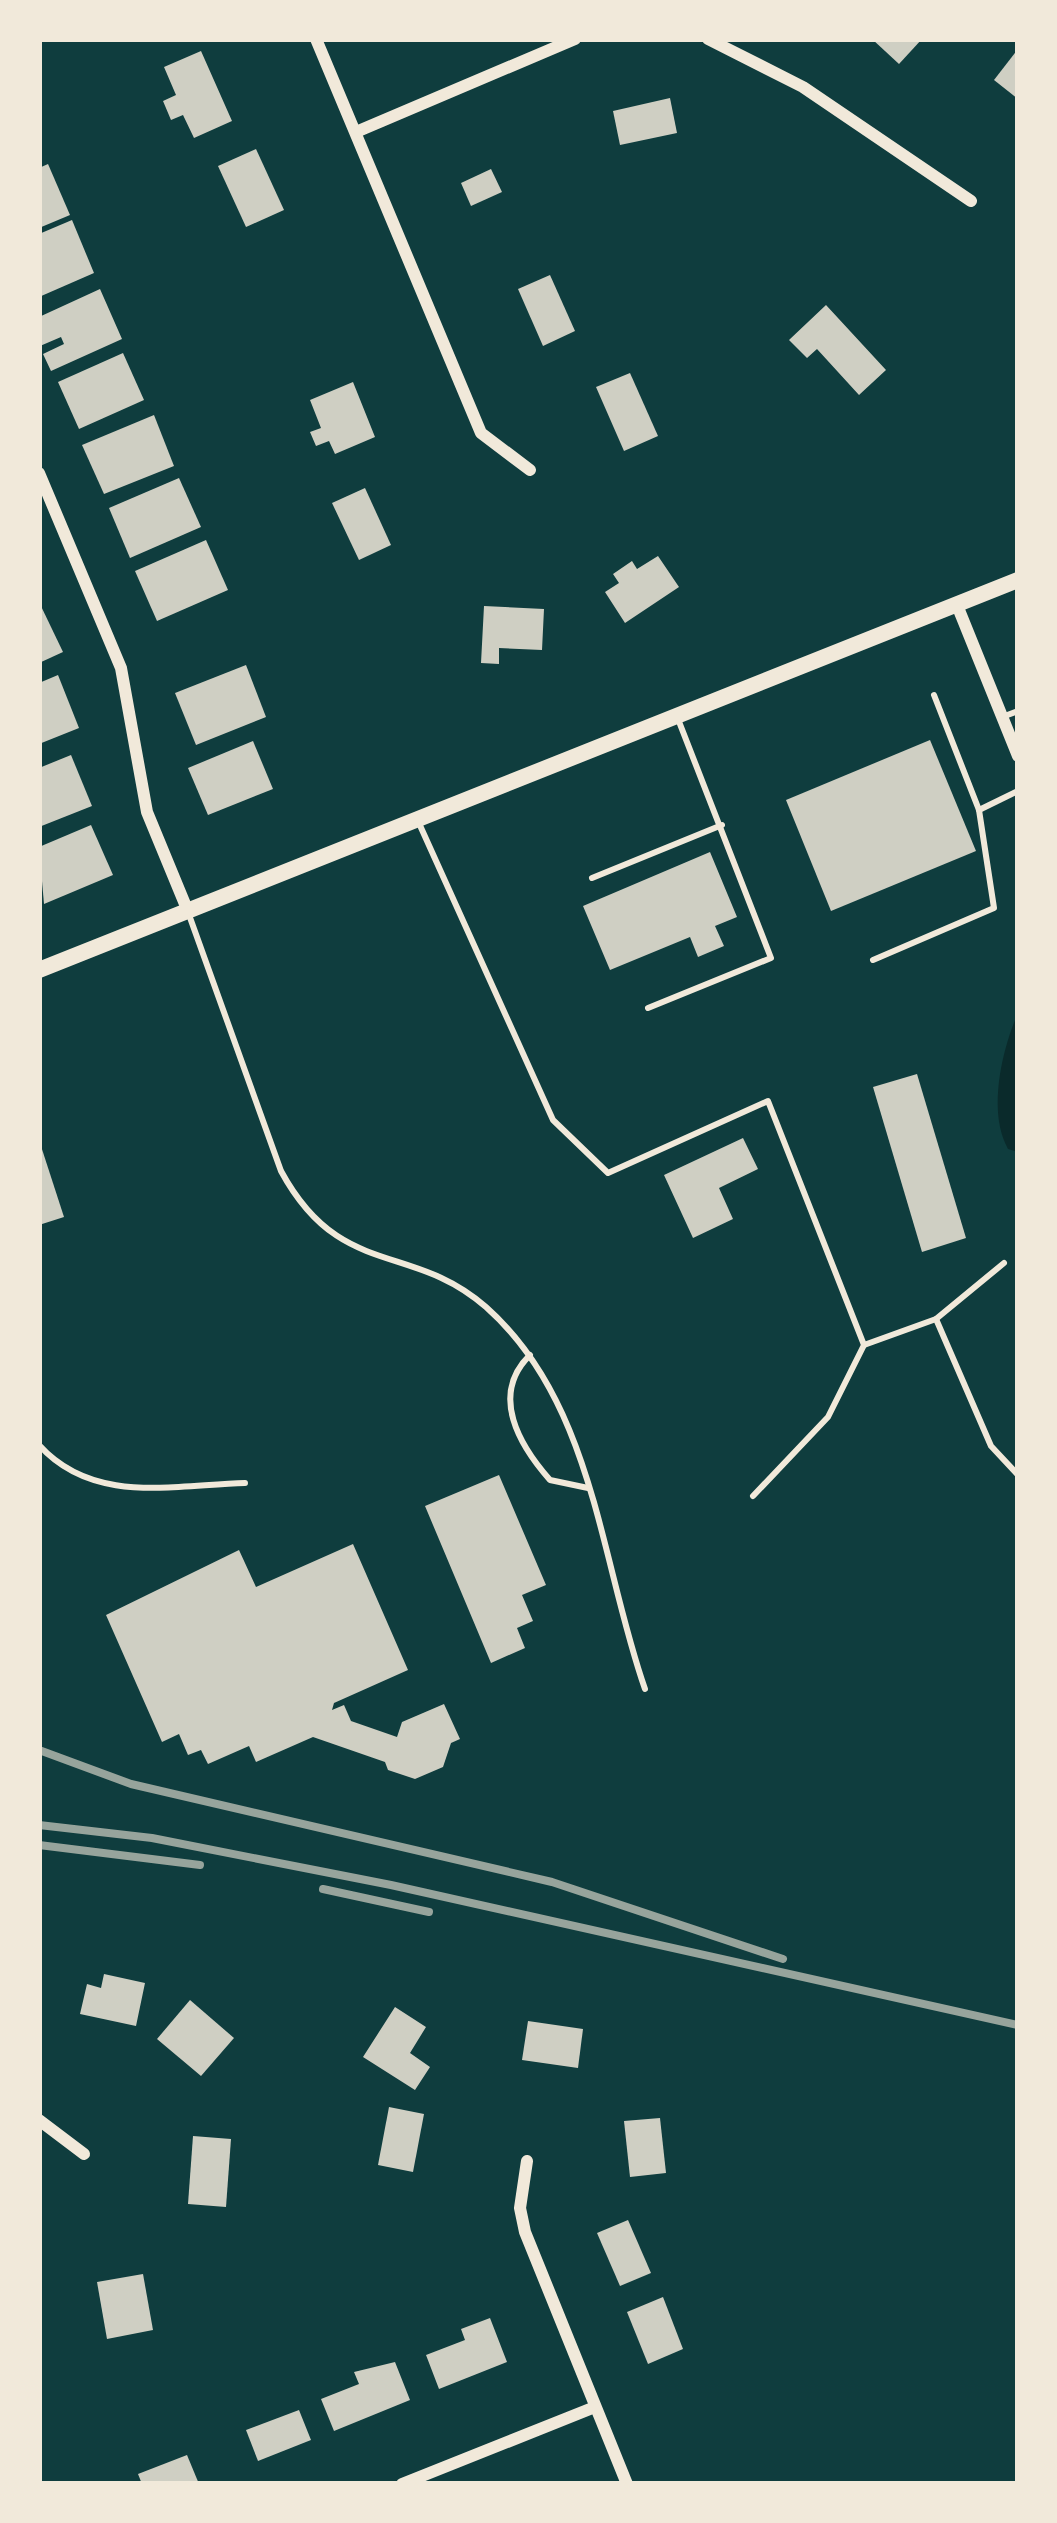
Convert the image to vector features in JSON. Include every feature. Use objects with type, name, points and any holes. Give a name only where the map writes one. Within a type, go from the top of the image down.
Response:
[{"type":"street","points":[[316,39],[481,433],[530,470]]},
{"type":"street","points":[[356,132],[542,48],[575,39]]},
{"type":"street","points":[[708,39],[802,87],[971,201]]},
{"type":"street","points":[[39,473],[121,668],[148,812],[187,909]]},
{"type":"street","points":[[39,970],[1018,580]]},
{"type":"street","points":[[956,605],[1018,756]]},
{"type":"street","points":[[39,2120],[84,2153]]},
{"type":"street","points":[[527,2161],[520,2208],[525,2232],[627,2484]]},
{"type":"street","points":[[402,2484],[595,2407]]},
{"type":"lane","points":[[873,960],[994,908],[979,810],[934,695]]},
{"type":"lane","points":[[1002,717],[1018,711]]},
{"type":"lane","points":[[648,1008],[771,958],[677,716]]},
{"type":"lane","points":[[979,810],[1018,791]]},
{"type":"lane","points":[[416,818],[553,1120],[608,1173],[768,1101],[864,1345]]},
{"type":"lane","points":[[592,878],[722,825]]},
{"type":"lane","points":[[187,909],[281,1171],[304,1209],[350,1247],[462,1288],[530,1355],[562,1409],[645,1689]]},
{"type":"lane","points":[[753,1496],[829,1417],[864,1345],[936,1319],[1004,1263]]},
{"type":"lane","points":[[936,1319],[991,1446],[1018,1475]]},
{"type":"lane","points":[[530,1355],[515,1378],[513,1429],[550,1480],[588,1488]]},
{"type":"lane","points":[[39,1445],[56,1464],[94,1483],[139,1490],[245,1483]]},
{"type":"water","points":[[1018,1013],[1018,1152],[1008,1149],[1002,1134],[998,1099],[1002,1062]]},
{"type":"building","points":[[872,39],[922,39],[899,64]]},
{"type":"building","points":[[1018,49],[1018,99],[994,80]]},
{"type":"building","points":[[201,51],[232,121],[194,138],[183,115],[171,120],[163,101],[176,95],[164,67]]},
{"type":"building","points":[[670,98],[677,133],[620,145],[613,111]]},
{"type":"building","points":[[256,149],[284,210],[246,227],[218,166]]},
{"type":"building","points":[[48,164],[70,215],[39,228],[39,168]]},
{"type":"building","points":[[491,169],[502,192],[471,206],[461,183]]},
{"type":"building","points":[[72,220],[94,273],[39,297],[39,234]]},
{"type":"building","points":[[550,275],[575,331],[543,346],[518,289]]},
{"type":"building","points":[[100,289],[122,339],[51,371],[43,354],[64,344],[61,337],[40,346],[39,317]]},
{"type":"building","points":[[826,305],[886,370],[859,395],[817,349],[807,358],[789,340]]},
{"type":"building","points":[[123,353],[144,400],[79,429],[58,382]]},
{"type":"building","points":[[630,373],[658,436],[624,451],[596,387]]},
{"type":"building","points":[[353,382],[375,437],[335,454],[329,441],[316,446],[310,432],[321,428],[310,400]]},
{"type":"building","points":[[154,415],[174,466],[104,494],[82,445]]},
{"type":"building","points":[[179,478],[201,527],[130,558],[109,508]]},
{"type":"building","points":[[365,488],[391,545],[359,560],[332,503]]},
{"type":"building","points":[[206,540],[228,590],[157,621],[135,571]]},
{"type":"building","points":[[658,556],[679,587],[625,623],[605,592],[619,583],[613,574],[632,561],[637,569]]},
{"type":"building","points":[[39,602],[63,652],[39,663]]},
{"type":"building","points":[[484,606],[544,609],[542,650],[499,648],[499,664],[481,663]]},
{"type":"building","points":[[246,665],[266,717],[196,745],[175,693]]},
{"type":"building","points":[[58,675],[79,728],[39,744],[39,683]]},
{"type":"building","points":[[930,740],[976,851],[831,911],[786,800]]},
{"type":"building","points":[[253,741],[273,789],[208,815],[188,768]]},
{"type":"building","points":[[71,755],[92,806],[39,827],[39,768]]},
{"type":"building","points":[[91,825],[113,875],[44,904],[39,847]]},
{"type":"building","points":[[710,852],[737,917],[715,926],[724,946],[698,957],[690,937],[610,970],[583,906]]},
{"type":"building","points":[[917,1074],[966,1238],[922,1252],[873,1087]]},
{"type":"building","points":[[743,1138],[758,1169],[719,1188],[733,1219],[693,1238],[664,1175]]},
{"type":"building","points":[[39,1140],[64,1217],[39,1225]]},
{"type":"building","points":[[499,1475],[546,1585],[522,1595],[533,1621],[517,1628],[525,1648],[491,1663],[425,1506]]},
{"type":"building","points":[[353,1544],[408,1670],[334,1703],[332,1710],[344,1705],[351,1721],[397,1737],[402,1722],[444,1704],[460,1739],[451,1743],[443,1767],[415,1779],[388,1770],[385,1762],[313,1737],[256,1762],[249,1746],[208,1764],[201,1750],[188,1755],[179,1734],[162,1742],[106,1615],[239,1550],[256,1587]]},
{"type":"building","points":[[104,1974],[145,1983],[136,2026],[80,2014],[87,1984],[101,1988]]},
{"type":"building","points":[[190,2000],[234,2038],[201,2076],[157,2039]]},
{"type":"building","points":[[395,2007],[426,2027],[410,2053],[430,2067],[415,2090],[363,2057]]},
{"type":"building","points":[[528,2021],[583,2029],[578,2068],[522,2060]]},
{"type":"building","points":[[389,2107],[424,2114],[413,2172],[378,2165]]},
{"type":"building","points":[[660,2118],[666,2173],[630,2177],[624,2121]]},
{"type":"building","points":[[193,2136],[231,2139],[226,2207],[188,2204]]},
{"type":"building","points":[[628,2220],[651,2273],[620,2286],[597,2233]]},
{"type":"building","points":[[143,2274],[153,2330],[107,2339],[97,2282]]},
{"type":"building","points":[[663,2297],[683,2349],[648,2364],[627,2312]]},
{"type":"building","points":[[490,2318],[507,2362],[439,2389],[426,2355],[465,2340],[461,2329]]},
{"type":"building","points":[[395,2362],[410,2400],[334,2431],[321,2399],[359,2384],[354,2372]]},
{"type":"building","points":[[299,2410],[311,2440],[258,2461],[246,2430]]},
{"type":"building","points":[[187,2455],[199,2484],[142,2484],[138,2474]]},
{"type":"railway","points":[[39,1750],[131,1784],[552,1882],[783,1959]]},
{"type":"railway","points":[[39,1825],[152,1838],[391,1885],[1018,2025]]},
{"type":"railway","points":[[39,1845],[200,1865]]},
{"type":"railway","points":[[323,1889],[429,1912]]}]
